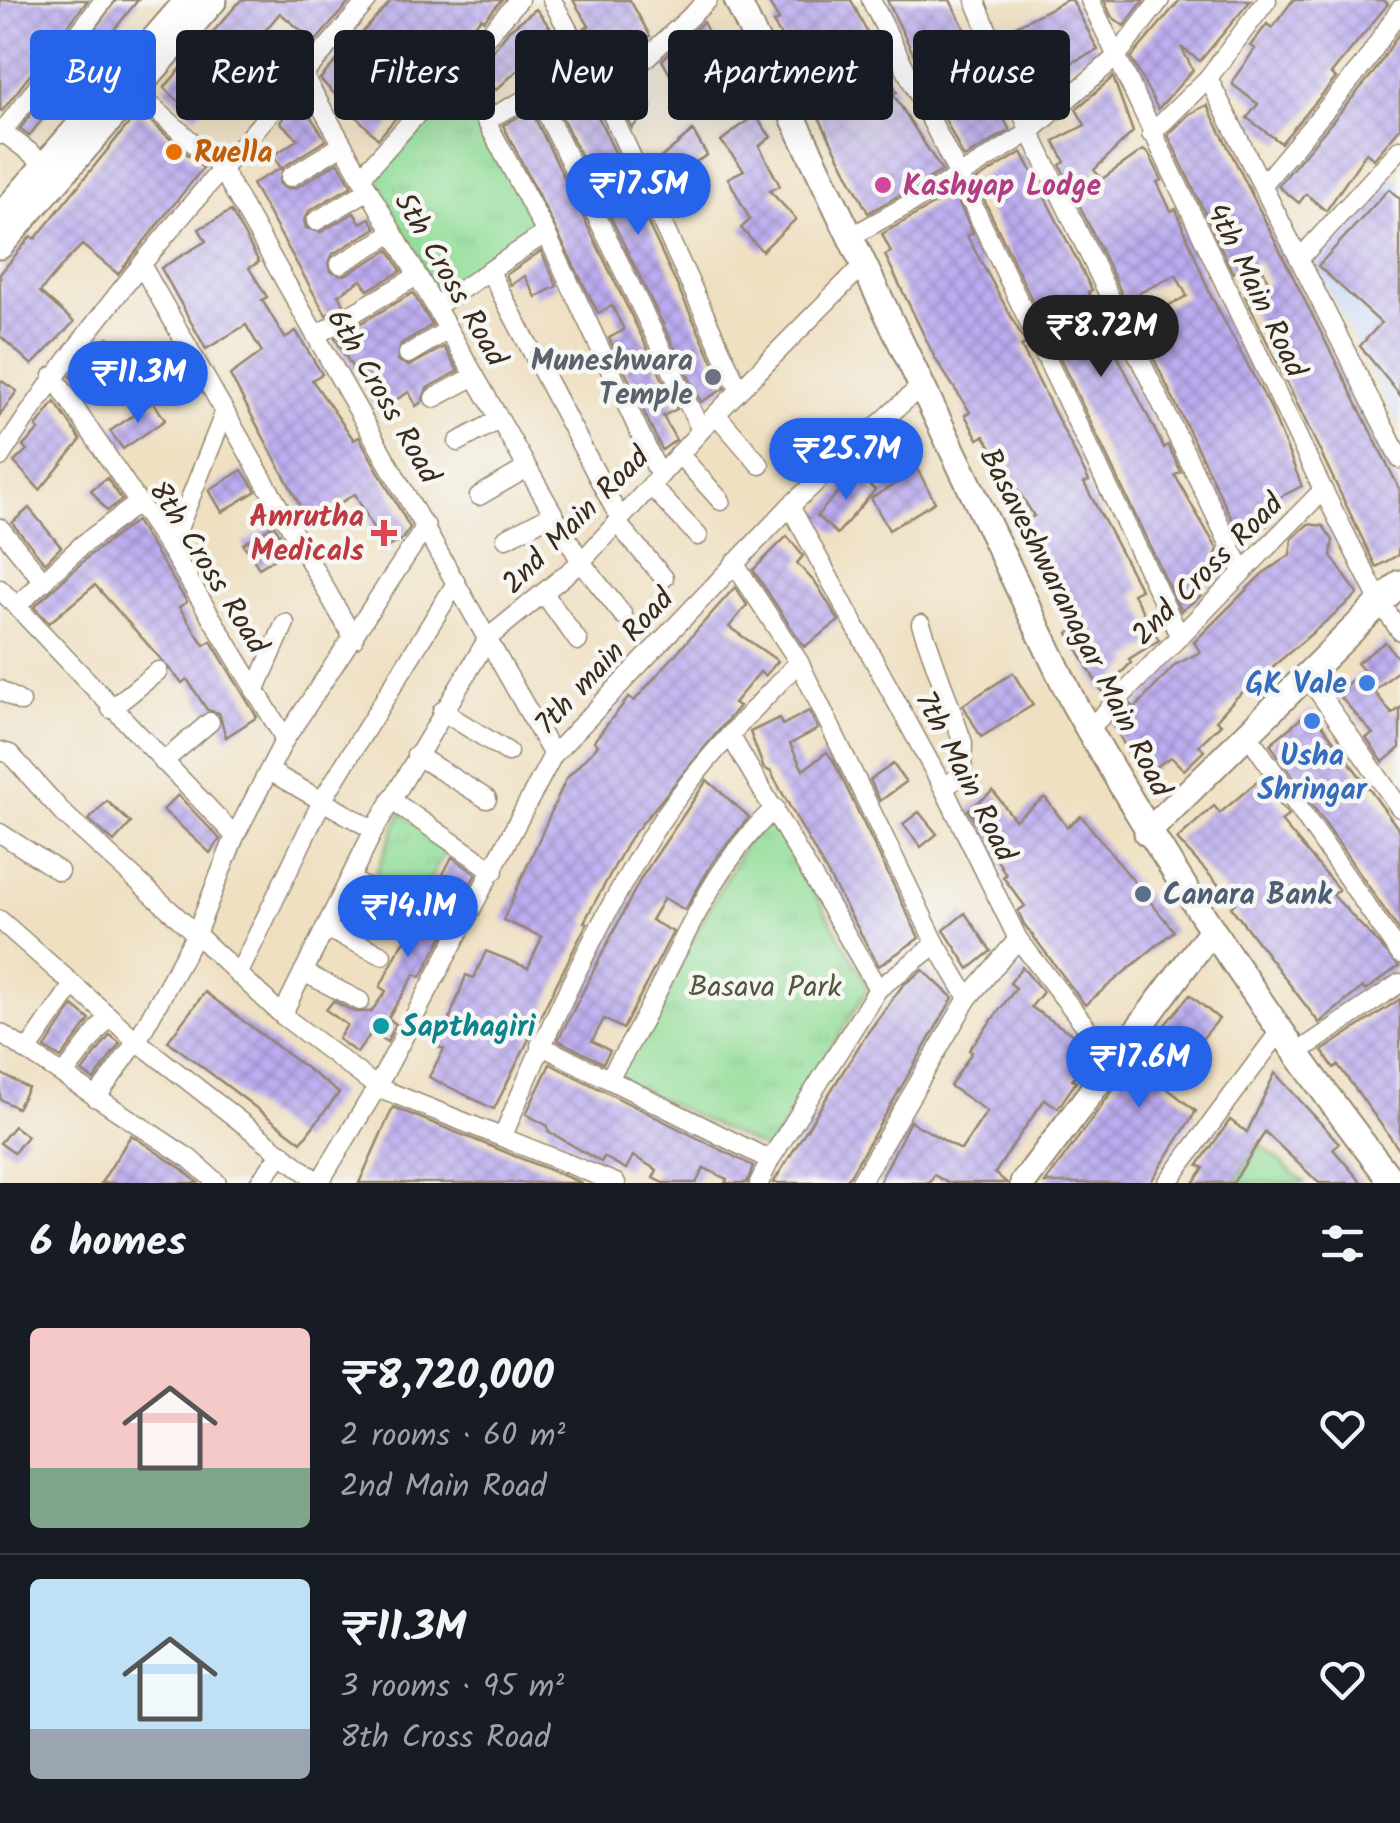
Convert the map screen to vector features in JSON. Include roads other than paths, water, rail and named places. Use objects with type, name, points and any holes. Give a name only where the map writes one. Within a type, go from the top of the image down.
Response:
[{"type":"main road","points":[[0,217],[188,0]]},
{"type":"main road","points":[[156,65],[214,0]]},
{"type":"main road","name":"Basaveshwaranagar Main Road","points":[[737,0],[1088,730],[1147,833],[1294,1055],[1393,1183]]},
{"type":"main road","points":[[0,246],[108,120]]},
{"type":"main road","points":[[1147,833],[1400,583]]},
{"type":"main road","points":[[1023,1183],[1212,930]]},
{"type":"street","points":[[47,165],[1,132],[104,0]]},
{"type":"street","points":[[314,63],[368,0]]},
{"type":"street","points":[[493,30],[519,0]]},
{"type":"street","points":[[552,0],[569,30]]},
{"type":"street","points":[[648,56],[708,0]]},
{"type":"street","points":[[872,0],[1179,635]]},
{"type":"street","points":[[976,0],[1030,132],[1242,570]]},
{"type":"street","name":"4th Main Road","points":[[1090,0],[1323,490],[1380,602],[1400,631]]},
{"type":"street","points":[[852,236],[1030,132],[1116,57],[1160,0]]},
{"type":"street","points":[[1151,134],[1208,78],[1267,0]]},
{"type":"street","points":[[1264,183],[1364,64],[1400,9]]},
{"type":"street","points":[[1208,78],[1400,458]]},
{"type":"street","name":"5th Cross Road","points":[[314,95],[580,562],[623,614]]},
{"type":"street","name":"6th Cross Road","points":[[156,110],[221,168],[553,754]]},
{"type":"street","points":[[0,457],[52,376],[264,120]]},
{"type":"street","points":[[316,222],[365,183],[417,120]]},
{"type":"street","points":[[489,120],[546,232],[656,481],[698,536]]},
{"type":"street","points":[[550,120],[701,430]]},
{"type":"street","points":[[615,120],[739,389]]},
{"type":"street","points":[[290,177],[342,145]]},
{"type":"street","points":[[1301,257],[1394,170],[1400,149]]},
{"type":"street","points":[[435,307],[546,232]]},
{"type":"street","points":[[340,264],[393,233]]},
{"type":"street","name":"2nd Main Road","points":[[488,638],[545,595],[580,562],[739,389],[864,264]]},
{"type":"street","points":[[142,268],[354,638]]},
{"type":"street","points":[[489,270],[618,521],[664,578]]},
{"type":"street","points":[[318,334],[417,276]]},
{"type":"street","points":[[408,354],[448,330]]},
{"type":"street","name":"8th Cross Road","points":[[52,376],[170,549],[284,739]]},
{"type":"street","points":[[434,398],[475,376]]},
{"type":"street","name":"7th main Road","points":[[319,1183],[377,1087],[553,754],[790,506],[922,385]]},
{"type":"street","points":[[170,549],[224,414]]},
{"type":"street","points":[[716,414],[760,465]]},
{"type":"street","points":[[458,442],[499,420]]},
{"type":"street","points":[[679,454],[721,501]]},
{"type":"street","points":[[479,496],[527,468]]},
{"type":"street","name":"2nd Cross Road","points":[[1088,730],[1323,490]]},
{"type":"street","points":[[18,605],[82,545],[137,504]]},
{"type":"street","name":"7th Main Road","points":[[790,506],[944,789],[1018,939],[1112,1060]]},
{"type":"street","points":[[506,538],[553,514]]},
{"type":"street","points":[[96,1098],[138,1041],[196,934],[235,836],[284,739],[426,526]]},
{"type":"street","points":[[0,528],[44,582]]},
{"type":"street","points":[[734,563],[799,662],[936,944],[968,998]]},
{"type":"street","points":[[238,976],[323,799],[456,583]]},
{"type":"street","points":[[0,588],[235,836]]},
{"type":"street","points":[[545,595],[578,641]]},
{"type":"street","points":[[255,691],[286,623]]},
{"type":"street","points":[[921,624],[964,743],[962,773],[944,789]]},
{"type":"street","points":[[282,1015],[374,830],[488,638]]},
{"type":"street","points":[[503,1136],[540,1045],[652,834],[730,735],[799,662]]},
{"type":"street","points":[[112,708],[158,671]]},
{"type":"street","points":[[1308,677],[1400,808]]},
{"type":"street","points":[[0,690],[21,702]]},
{"type":"street","points":[[442,711],[508,752]]},
{"type":"street","points":[[164,762],[210,722]]},
{"type":"street","points":[[730,735],[878,989]]},
{"type":"street","points":[[1249,736],[1400,954]]},
{"type":"street","points":[[0,751],[10,754],[64,814],[238,976],[282,1015],[377,1087],[616,1183]]},
{"type":"street","points":[[416,755],[487,799]]},
{"type":"street","points":[[269,771],[374,830]]},
{"type":"street","points":[[391,800],[494,871]]},
{"type":"street","points":[[608,1079],[684,933],[745,836],[775,808]]},
{"type":"street","points":[[0,833],[59,870]]},
{"type":"street","points":[[350,880],[420,912]]},
{"type":"street","points":[[0,920],[138,1041],[319,1183]]},
{"type":"street","points":[[326,928],[382,954]]},
{"type":"street","points":[[860,1183],[968,998],[1018,939]]},
{"type":"street","points":[[759,1183],[878,989],[936,944]]},
{"type":"street","points":[[303,972],[360,1001]]},
{"type":"street","points":[[1294,1055],[1400,983]]},
{"type":"street","points":[[28,1050],[73,985]]},
{"type":"street","points":[[65,1073],[108,1016]]},
{"type":"street","points":[[1167,1183],[1280,1031]]},
{"type":"street","points":[[0,1033],[190,1159],[217,1183]]},
{"type":"street","points":[[540,1045],[770,1160]]},
{"type":"street","points":[[260,1183],[282,1153]]},
{"type":"place","name":"Ruella","points":[[174,152]]},
{"type":"place","name":"Kashyap Lodge","points":[[883,185]]},
{"type":"place","name":"Muneshwara Temple","points":[[713,377]]},
{"type":"place","name":"Amrutha Medicals","points":[[384,533]]},
{"type":"place","name":"GK Vale","points":[[1367,683]]},
{"type":"place","name":"Usha Shringar","points":[[1312,721]]},
{"type":"place","name":"Canara Bank","points":[[1143,894]]},
{"type":"place","name":"Sapthagiri","points":[[381,1026]]},
{"type":"park label","name":"Basava Park","points":[[765,986]]}]
